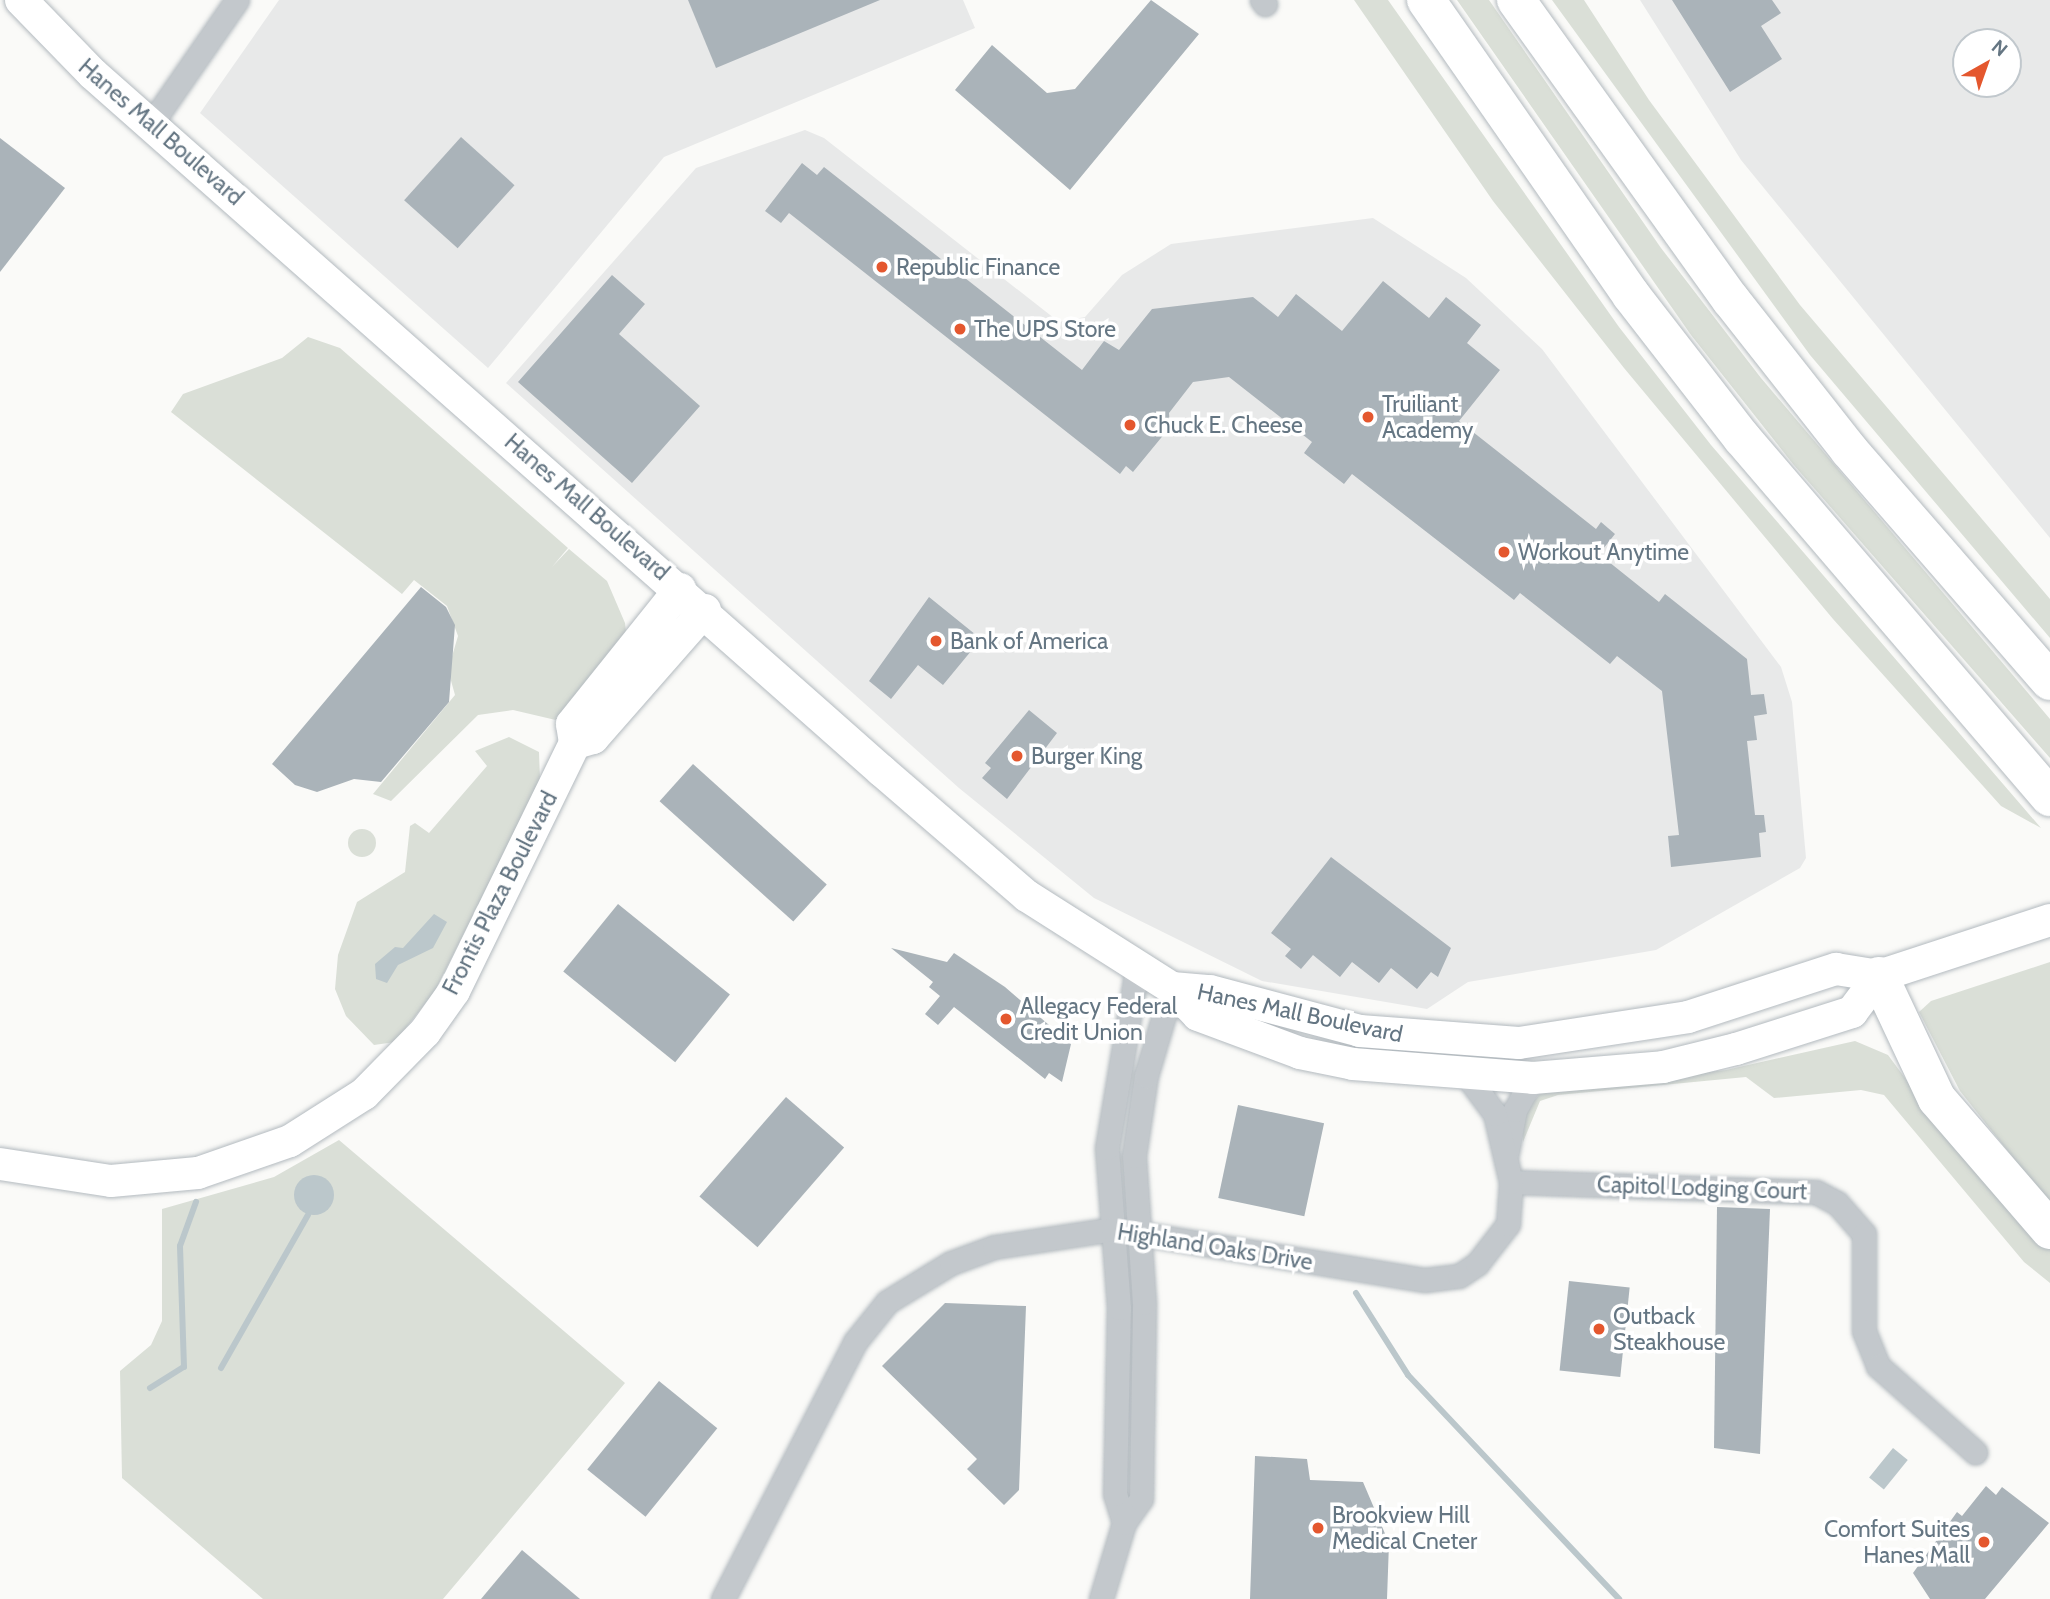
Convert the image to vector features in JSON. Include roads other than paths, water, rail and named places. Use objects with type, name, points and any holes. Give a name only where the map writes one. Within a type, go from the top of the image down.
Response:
[{"type":"highway","points":[[1426,0],[1631,295],[1742,438],[2050,797]]},
{"type":"highway","points":[[1517,0],[1731,300],[1849,450],[2050,681]]},
{"type":"highway","points":[[1879,976],[1937,1099],[2050,1230]]},
{"type":"main road","name":"Hanes Mall Boulevard","points":[[22,0],[151,124],[1027,896],[1138,969],[1172,988],[1198,1015],[1300,1053],[1467,1076],[1533,1078],[1662,1066],[1736,1049],[1852,1012],[1879,976]]},
{"type":"main road","name":"Frontis Plaza Boulevard","points":[[0,1164],[111,1181],[198,1173],[290,1141],[363,1094],[425,1032],[454,990],[575,743],[572,724],[680,589]]},
{"type":"main road","points":[[575,743],[593,738],[705,610]]},
{"type":"main road","name":"Hanes Mall Boulevard","points":[[1172,988],[1210,991],[1360,1031],[1490,1044],[1688,1017],[1836,970],[1879,976],[2050,920]]},
{"type":"street","points":[[151,124],[237,0]]},
{"type":"street","points":[[1124,1523],[1115,1494],[1119,1308],[1108,1137],[1138,969]]},
{"type":"street","points":[[1101,1599],[1124,1523],[1141,1499],[1144,1417],[1136,1231],[1140,1109],[1172,988]]},
{"type":"street","name":"Highland Oaks Drive","points":[[723,1599],[855,1342],[887,1302],[913,1281],[994,1247],[1112,1229],[1424,1280],[1459,1276],[1502,1237],[1511,1182],[1507,1152],[1491,1105],[1467,1076]]},
{"type":"street","name":"Highland Oaks Drive","points":[[1507,1152],[1515,1110],[1533,1078]]},
{"type":"street","name":"Capitol Lodging Court","points":[[1511,1182],[1815,1192],[1837,1203],[1864,1234],[1864,1331],[1878,1366],[1975,1452]]},
{"type":"waterway","points":[[150,1388],[184,1367],[180,1246],[196,1202]]},
{"type":"waterway","points":[[221,1368],[308,1215]]},
{"type":"waterway","points":[[1356,1293],[1408,1375],[1619,1599]]},
{"type":"place","name":"Republic Finance","points":[[882,267]]},
{"type":"place","name":"The UPS Store","points":[[960,329]]},
{"type":"place","name":"Truiliant Academy","points":[[1368,417]]},
{"type":"place","name":"Chuck E. Cheese","points":[[1130,425]]},
{"type":"place","name":"Workout Anytime","points":[[1504,552]]},
{"type":"place","name":"Bank of America","points":[[936,641]]},
{"type":"place","name":"Burger King","points":[[1017,756]]},
{"type":"place","name":"Allegacy Federal Credit Union","points":[[1006,1019]]},
{"type":"place","name":"Outback Steakhouse","points":[[1599,1329]]},
{"type":"place","name":"Brookview Hill Medical Cneter","points":[[1318,1528]]},
{"type":"place","name":"Comfort Suites Hanes Mall","points":[[1984,1542]]}]
